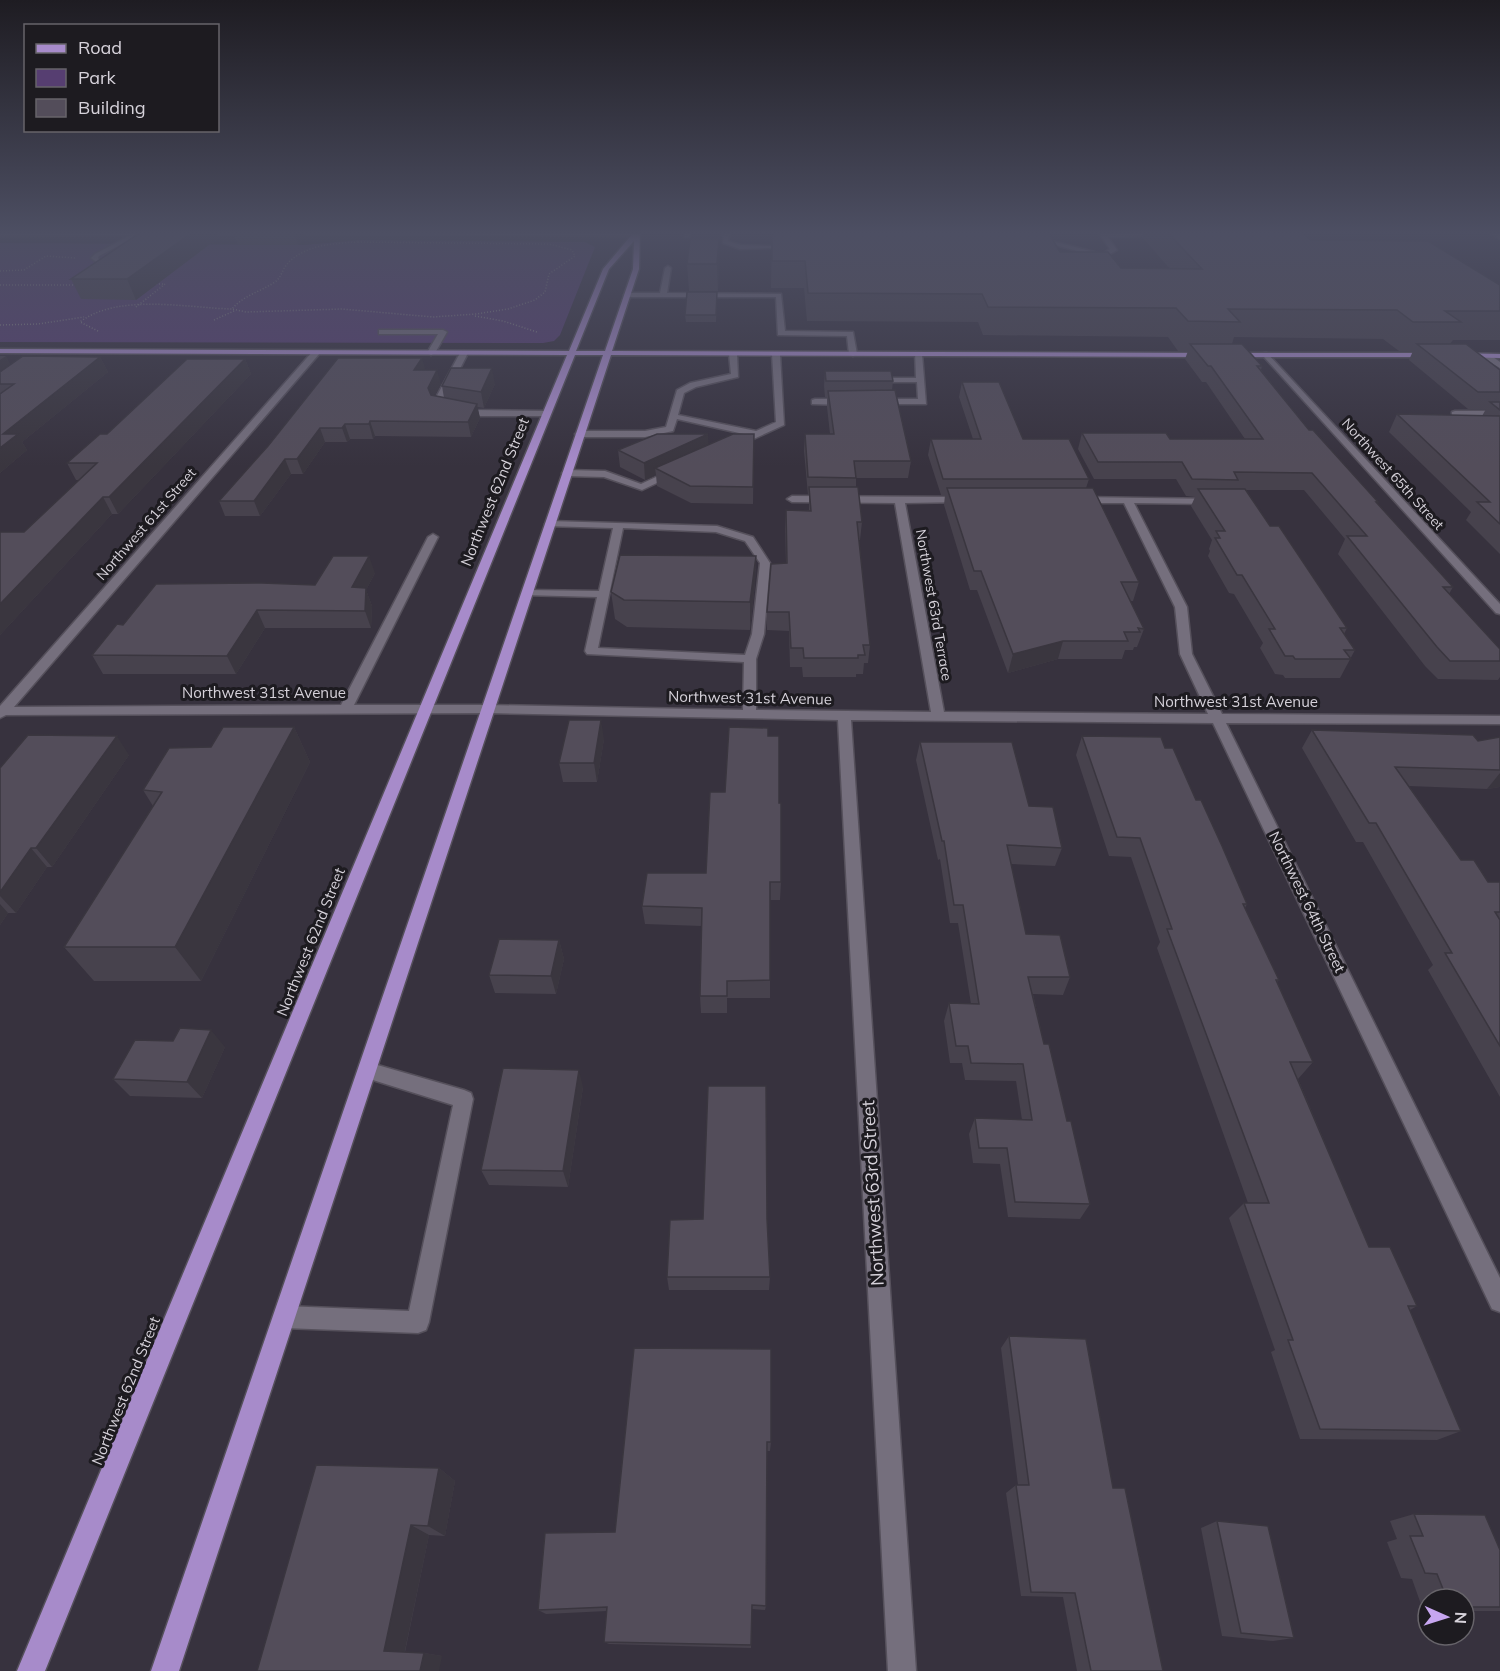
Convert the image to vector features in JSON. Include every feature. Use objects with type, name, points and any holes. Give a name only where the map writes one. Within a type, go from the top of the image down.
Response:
[{"type":"main road","name":"Northwest 62nd Street","points":[[31,1671],[589,310]]},
{"type":"main road","points":[[165,1671],[622,310]]},
{"type":"main road","points":[[0,351],[1442,356]]},
{"type":"main road","points":[[1453,356],[1500,356]]},
{"type":"street","points":[[780,310],[782,333],[850,334],[853,354]]},
{"type":"street","points":[[382,332],[443,332],[431,353]]},
{"type":"street","points":[[35,363],[52,351]]},
{"type":"street","name":"Northwest 61st Street","points":[[1,712],[316,353]]},
{"type":"street","points":[[464,353],[437,403],[439,406],[474,413],[546,414]]},
{"type":"street","points":[[580,434],[645,434],[669,429],[680,392],[693,385],[735,375],[733,354]]},
{"type":"street","points":[[725,448],[781,423],[776,354]]},
{"type":"street","points":[[863,402],[923,402],[918,354]]},
{"type":"street","name":"Northwest 65th Street","points":[[1266,355],[1500,611]]},
{"type":"street","points":[[1486,356],[1500,366]]},
{"type":"street","points":[[867,380],[921,380]]},
{"type":"street","points":[[815,402],[851,402]]},
{"type":"street","points":[[1455,414],[1500,414]]},
{"type":"street","points":[[673,416],[756,434]]},
{"type":"street","points":[[567,473],[605,474],[642,487],[684,468]]},
{"type":"street","points":[[792,499],[971,500]]},
{"type":"street","name":"Northwest 63rd Terrace","points":[[900,500],[938,716]]},
{"type":"street","points":[[1067,500],[1226,501]]},
{"type":"street","name":"Northwest 64th Street","points":[[1127,500],[1182,607],[1186,654],[1500,1301]]},
{"type":"street","points":[[550,524],[717,530],[749,539],[765,562],[758,634],[750,659],[749,714]]},
{"type":"street","points":[[619,525],[591,651],[750,659]]},
{"type":"street","points":[[346,709],[434,537]]},
{"type":"street","points":[[527,593],[603,594]]},
{"type":"street","name":"Northwest 31st Avenue","points":[[1,712],[489,709],[844,716],[1500,720]]},
{"type":"street","name":"Northwest 63rd Street","points":[[844,716],[902,1671]]},
{"type":"street","points":[[284,1317],[418,1322],[464,1099],[367,1070]]},
{"type":"path","points":[[0,325],[38,324],[85,317],[106,310]]},
{"type":"path","points":[[214,320],[233,310],[268,312],[318,310]]},
{"type":"path","points":[[354,310],[427,316],[468,315],[501,310]]},
{"type":"path","points":[[468,315],[503,321],[540,333],[531,336]]},
{"type":"path","points":[[85,317],[80,322],[106,334]]},
{"type":"green space","points":[[0,310],[570,310],[560,335],[554,341],[543,343],[0,342]]},
{"type":"building","points":[[685,310],[716,310],[716,315],[685,315]]},
{"type":"building","points":[[1178,310],[1229,310],[1240,322],[1188,321]]},
{"type":"building","points":[[1394,310],[1500,310],[1500,311],[1445,311],[1461,322],[1413,322]]},
{"type":"building","points":[[1190,344],[1242,344],[1262,366],[1257,366],[1309,430],[1313,430],[1453,587],[1443,587],[1500,649],[1500,661],[1450,661],[1347,536],[1367,536],[1312,473],[1234,472],[1238,480],[1192,479],[1182,462],[1098,462],[1082,433],[1166,433],[1170,439],[1263,439],[1211,366],[1208,366]]},
{"type":"building","points":[[1417,344],[1466,344],[1500,370],[1500,392],[1478,392]]},
{"type":"building","points":[[23,356],[100,357],[3,434],[18,434],[0,448],[0,394],[14,384],[0,384],[0,372]]},
{"type":"building","points":[[338,358],[422,358],[414,370],[437,370],[428,388],[431,395],[477,404],[468,422],[370,421],[369,424],[345,424],[342,428],[320,428],[297,459],[285,459],[254,501],[219,501],[268,446]]},
{"type":"building","points":[[187,359],[245,359],[109,497],[103,497],[0,604],[0,532],[24,532],[97,463],[67,463],[100,434],[107,434]]},
{"type":"building","points":[[451,368],[492,368],[481,392],[442,386]]},
{"type":"building","points":[[825,371],[891,371],[893,381],[826,381]]},
{"type":"building","points":[[962,382],[999,382],[1023,439],[1069,439],[1089,479],[943,479],[931,439],[981,439]]},
{"type":"building","points":[[895,390],[911,461],[854,461],[856,478],[808,477],[805,434],[834,434],[828,391]]},
{"type":"building","points":[[1490,402],[1500,402],[1500,410]]},
{"type":"building","points":[[1397,414],[1500,416],[1500,524],[1477,502],[1490,502]]},
{"type":"building","points":[[657,434],[708,434],[644,463],[618,450]]},
{"type":"building","points":[[733,434],[754,434],[753,487],[690,486],[655,468]]},
{"type":"building","points":[[809,487],[858,487],[862,522],[857,522],[870,645],[863,645],[865,655],[858,655],[858,658],[804,658],[803,648],[791,648],[789,612],[767,612],[771,564],[787,563],[786,510],[811,511]]},
{"type":"building","points":[[947,488],[1093,488],[1139,582],[1121,582],[1144,629],[1138,628],[1140,632],[1124,632],[1128,641],[1063,641],[1013,654],[981,571],[974,571]]},
{"type":"building","points":[[1198,489],[1245,489],[1270,526],[1279,526],[1347,628],[1340,628],[1355,650],[1344,650],[1351,659],[1295,659],[1293,656],[1285,656],[1269,629],[1275,629],[1242,575],[1237,575],[1215,538],[1220,538],[1216,531],[1225,531]]},
{"type":"building","points":[[620,555],[756,556],[750,602],[624,600],[611,592]]},
{"type":"building","points":[[333,556],[369,556],[352,587],[366,588],[365,611],[257,610],[227,656],[92,655],[117,624],[123,625],[156,584],[315,585]]},
{"type":"building","points":[[569,720],[601,720],[594,763],[559,763]]},
{"type":"building","points":[[223,727],[294,727],[175,947],[64,947],[162,792],[143,790],[169,748],[211,747]]},
{"type":"building","points":[[729,727],[768,728],[768,736],[779,736],[781,882],[770,882],[770,980],[727,981],[727,996],[700,996],[702,908],[642,906],[647,873],[706,873],[710,792],[725,792]]},
{"type":"building","points":[[1312,730],[1473,735],[1478,741],[1500,737],[1500,770],[1395,767],[1461,860],[1474,860],[1488,882],[1500,882],[1500,912],[1495,912],[1500,920],[1500,1046],[1445,953],[1452,953],[1376,823],[1369,823]]},
{"type":"building","points":[[28,735],[117,736],[36,848],[31,848],[0,892],[0,768]]},
{"type":"building","points":[[1082,736],[1161,737],[1165,748],[1173,748],[1196,800],[1201,800],[1222,846],[1247,904],[1243,904],[1279,980],[1276,980],[1313,1062],[1290,1062],[1369,1247],[1390,1247],[1417,1306],[1408,1306],[1461,1431],[1320,1429],[1288,1340],[1293,1340],[1244,1203],[1269,1203],[1167,929],[1172,929],[1140,838],[1117,837]]},
{"type":"building","points":[[920,742],[1012,742],[1029,806],[1053,807],[1062,848],[1007,845],[1026,934],[1060,935],[1070,977],[1028,977],[1044,1044],[1049,1044],[1067,1121],[1071,1121],[1090,1204],[1015,1202],[1007,1148],[979,1148],[975,1118],[1032,1120],[1023,1064],[971,1063],[968,1046],[956,1046],[949,1003],[979,1004],[963,905],[954,905],[944,841],[942,841]]},
{"type":"building","points":[[499,939],[559,940],[551,976],[489,975]]},
{"type":"building","points":[[180,1028],[211,1030],[187,1082],[113,1079],[135,1040],[173,1041]]},
{"type":"building","points":[[503,1068],[579,1070],[563,1171],[481,1170]]},
{"type":"building","points":[[708,1086],[766,1086],[770,1277],[667,1277],[670,1220],[703,1219]]},
{"type":"building","points":[[1009,1336],[1086,1339],[1113,1488],[1125,1488],[1163,1671],[1091,1671],[1075,1593],[1031,1592],[1016,1485],[1029,1485]]},
{"type":"building","points":[[634,1348],[771,1349],[771,1442],[767,1442],[766,1606],[752,1605],[751,1645],[604,1642],[607,1607],[538,1610],[545,1533],[615,1532]]},
{"type":"building","points":[[316,1465],[439,1468],[428,1526],[411,1525],[384,1651],[424,1653],[420,1671],[257,1671]]},
{"type":"building","points":[[1414,1514],[1485,1515],[1500,1550],[1500,1607],[1476,1607],[1476,1587],[1442,1587],[1437,1574],[1425,1573],[1410,1536],[1423,1536]]},
{"type":"building","points":[[1217,1521],[1268,1526],[1294,1638],[1241,1633]]}]
